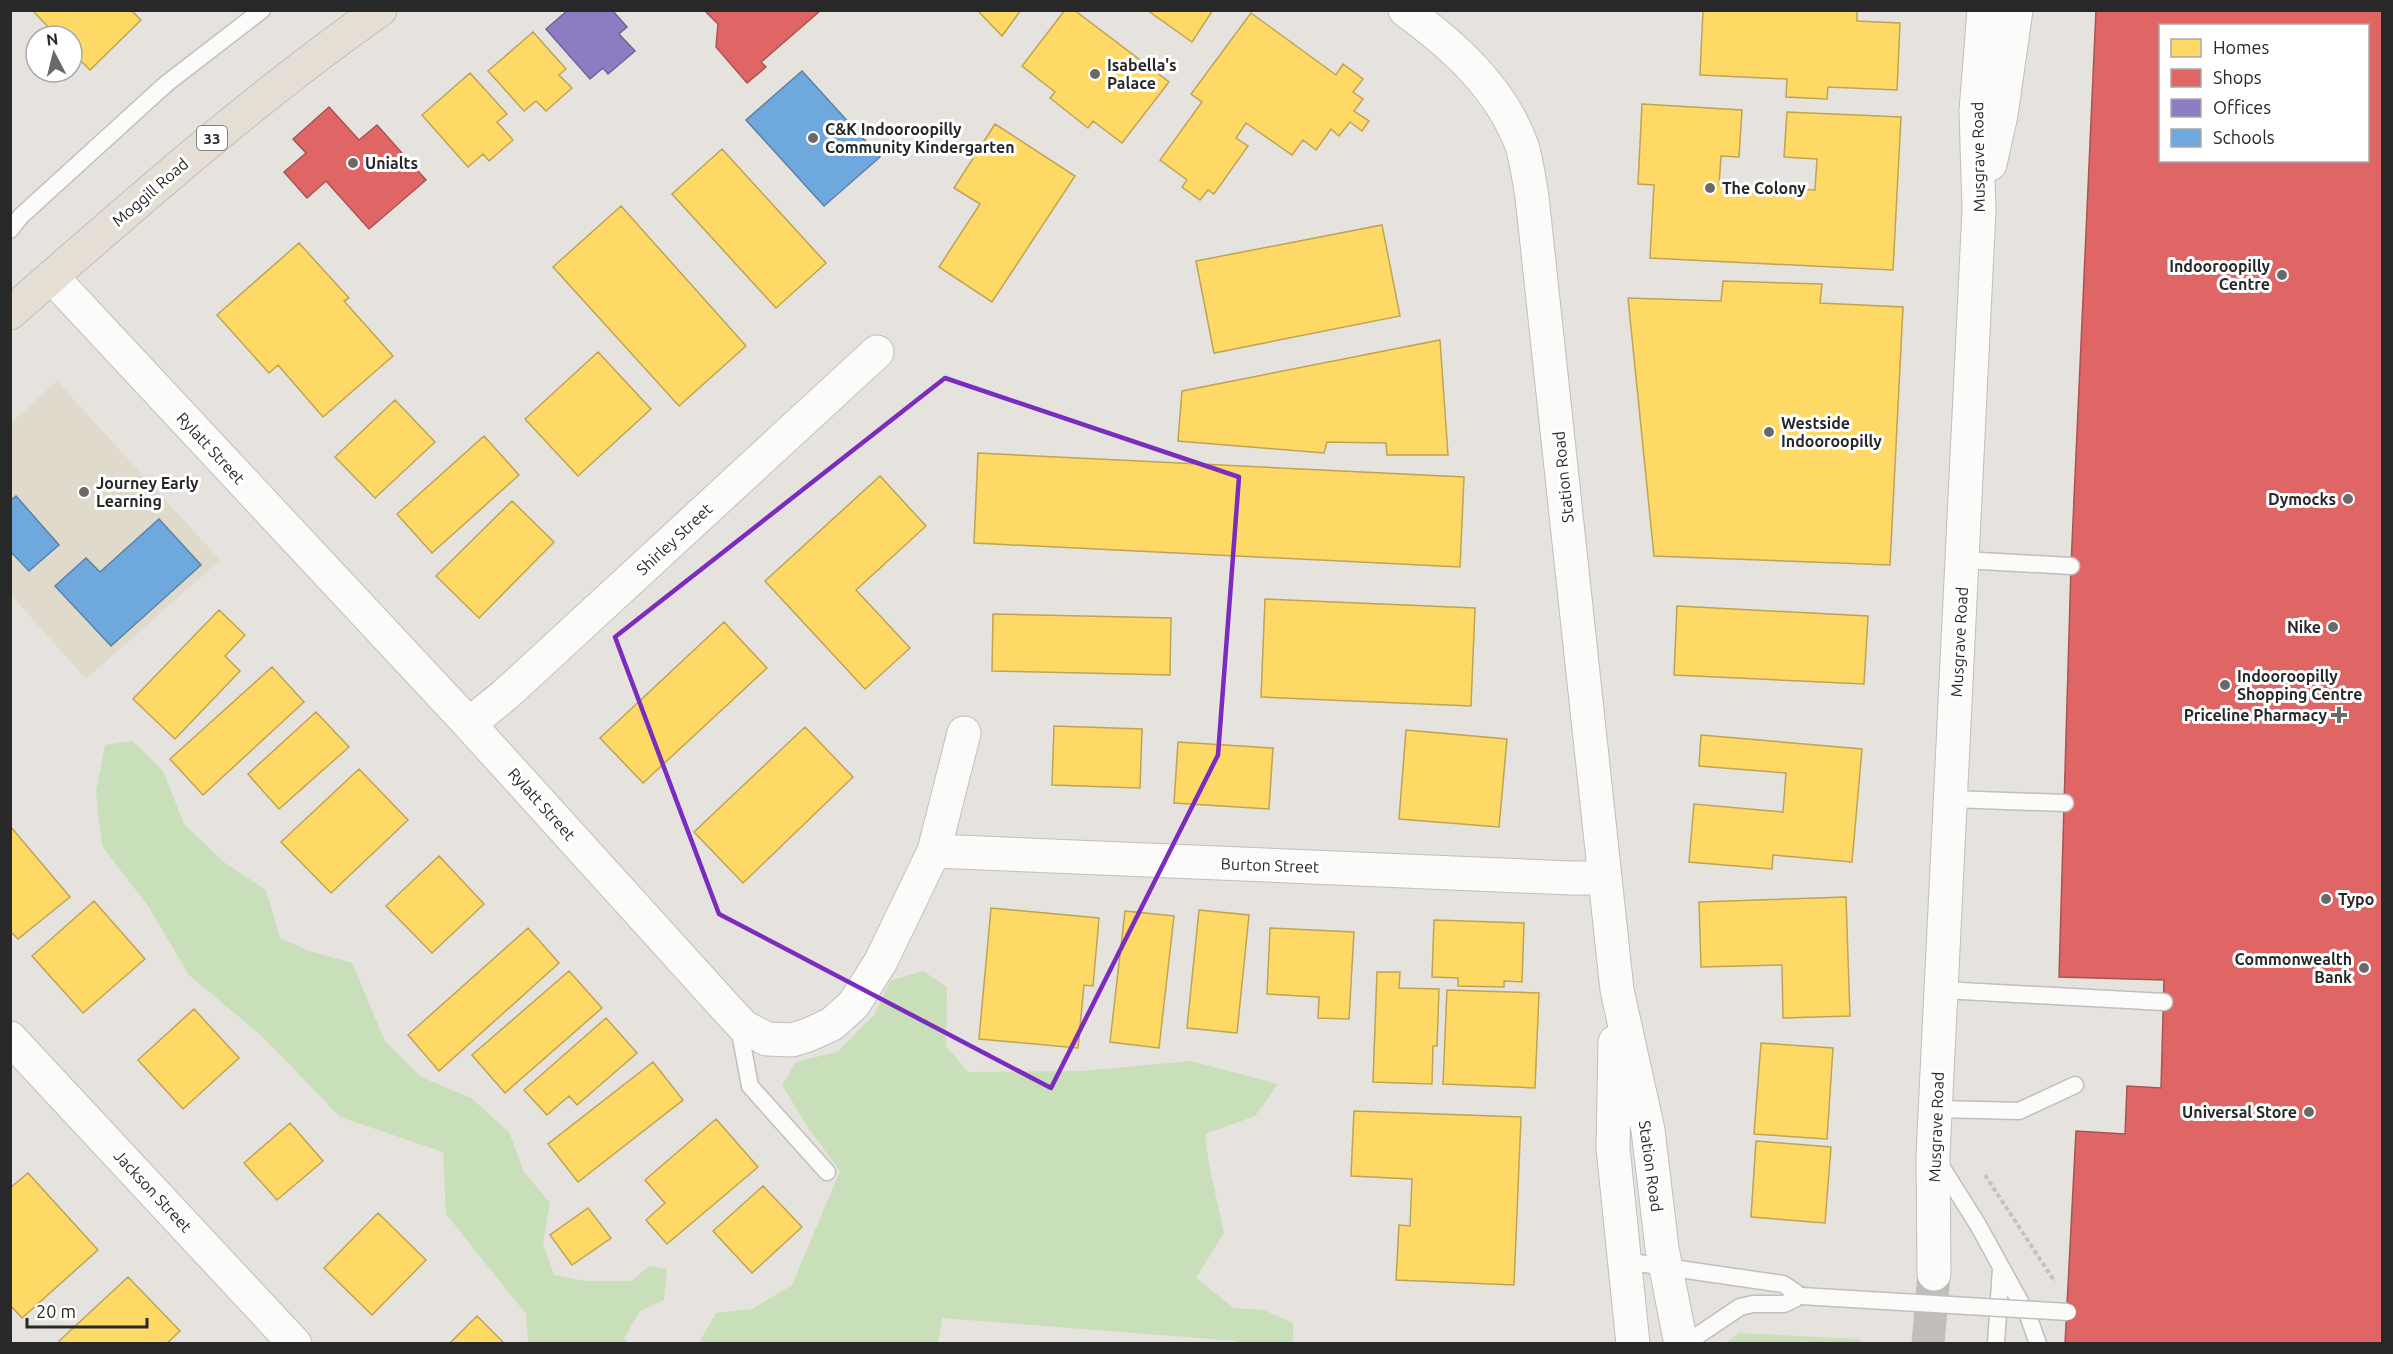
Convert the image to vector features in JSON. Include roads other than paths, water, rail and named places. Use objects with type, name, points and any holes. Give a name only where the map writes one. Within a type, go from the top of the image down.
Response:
[{"type":"highway","name":"Moggill Road","points":[[10,313],[235,118],[380,10]]},
{"type":"street","name":"Station Road","points":[[1405,10],[1432,30],[1478,72],[1508,116],[1522,148],[1534,220],[1617,990],[1648,1130],[1666,1269],[1683,1344]]},
{"type":"street","name":"Musgrave Road","points":[[1934,1274],[1934,1155],[1950,799],[1964,560],[1979,210],[1976,111],[1984,10]]},
{"type":"street","points":[[1979,210],[2001,115],[2016,10]]},
{"type":"street","name":"Rylatt Street","points":[[52,277],[469,724],[738,1021],[766,1039],[792,1040],[808,1035],[839,1019],[854,1004],[872,978],[934,851],[964,733]]},
{"type":"street","name":"Shirley Street","points":[[469,724],[505,695],[877,352]]},
{"type":"street","name":"Burton Street","points":[[934,851],[1570,879],[1605,878]]},
{"type":"street","name":"Station Road","points":[[1617,990],[1613,1148],[1634,1344]]},
{"type":"street","name":"Jackson Street","points":[[10,1038],[295,1344]]},
{"type":"lane","points":[[10,230],[21,216],[166,84],[262,10]]},
{"type":"lane","points":[[1964,560],[2071,567]]},
{"type":"lane","points":[[1950,799],[2065,803]]},
{"type":"lane","points":[[1943,990],[2164,1002]]},
{"type":"lane","points":[[738,1021],[750,1086],[827,1172]]},
{"type":"lane","points":[[1936,1109],[2019,1111],[2076,1085]]},
{"type":"lane","points":[[1934,1155],[1978,1225],[2029,1318],[2038,1344]]},
{"type":"lane","points":[[1624,1261],[1666,1269],[1783,1284],[1801,1296]]},
{"type":"lane","points":[[1996,1344],[2001,1268]]},
{"type":"lane","points":[[1683,1344],[1740,1307],[1784,1304],[1801,1296],[2068,1312]]},
{"type":"tunnel","points":[[1928,1344],[1934,1274]]},
{"type":"place","name":"Isabella's Palace","points":[[1095,74]]},
{"type":"place","name":"C&K Indooroopilly Community Kindergarten","points":[[813,138]]},
{"type":"place","name":"Unialts","points":[[353,163]]},
{"type":"place","name":"The Colony","points":[[1710,188]]},
{"type":"place","name":"Indooroopilly Centre","points":[[2282,275]]},
{"type":"place","name":"Westside Indooroopilly","points":[[1769,432]]},
{"type":"place","name":"Journey Early Learning","points":[[84,492]]},
{"type":"place","name":"Dymocks","points":[[2348,499]]},
{"type":"place","name":"Nike","points":[[2333,627]]},
{"type":"place","name":"Indooroopilly Shopping Centre","points":[[2225,685]]},
{"type":"place","name":"Priceline Pharmacy","points":[[2339,715]]},
{"type":"place","name":"Typo","points":[[2326,899]]},
{"type":"place","name":"Commonwealth Bank","points":[[2364,968]]},
{"type":"place","name":"Universal Store","points":[[2309,1112]]}]
